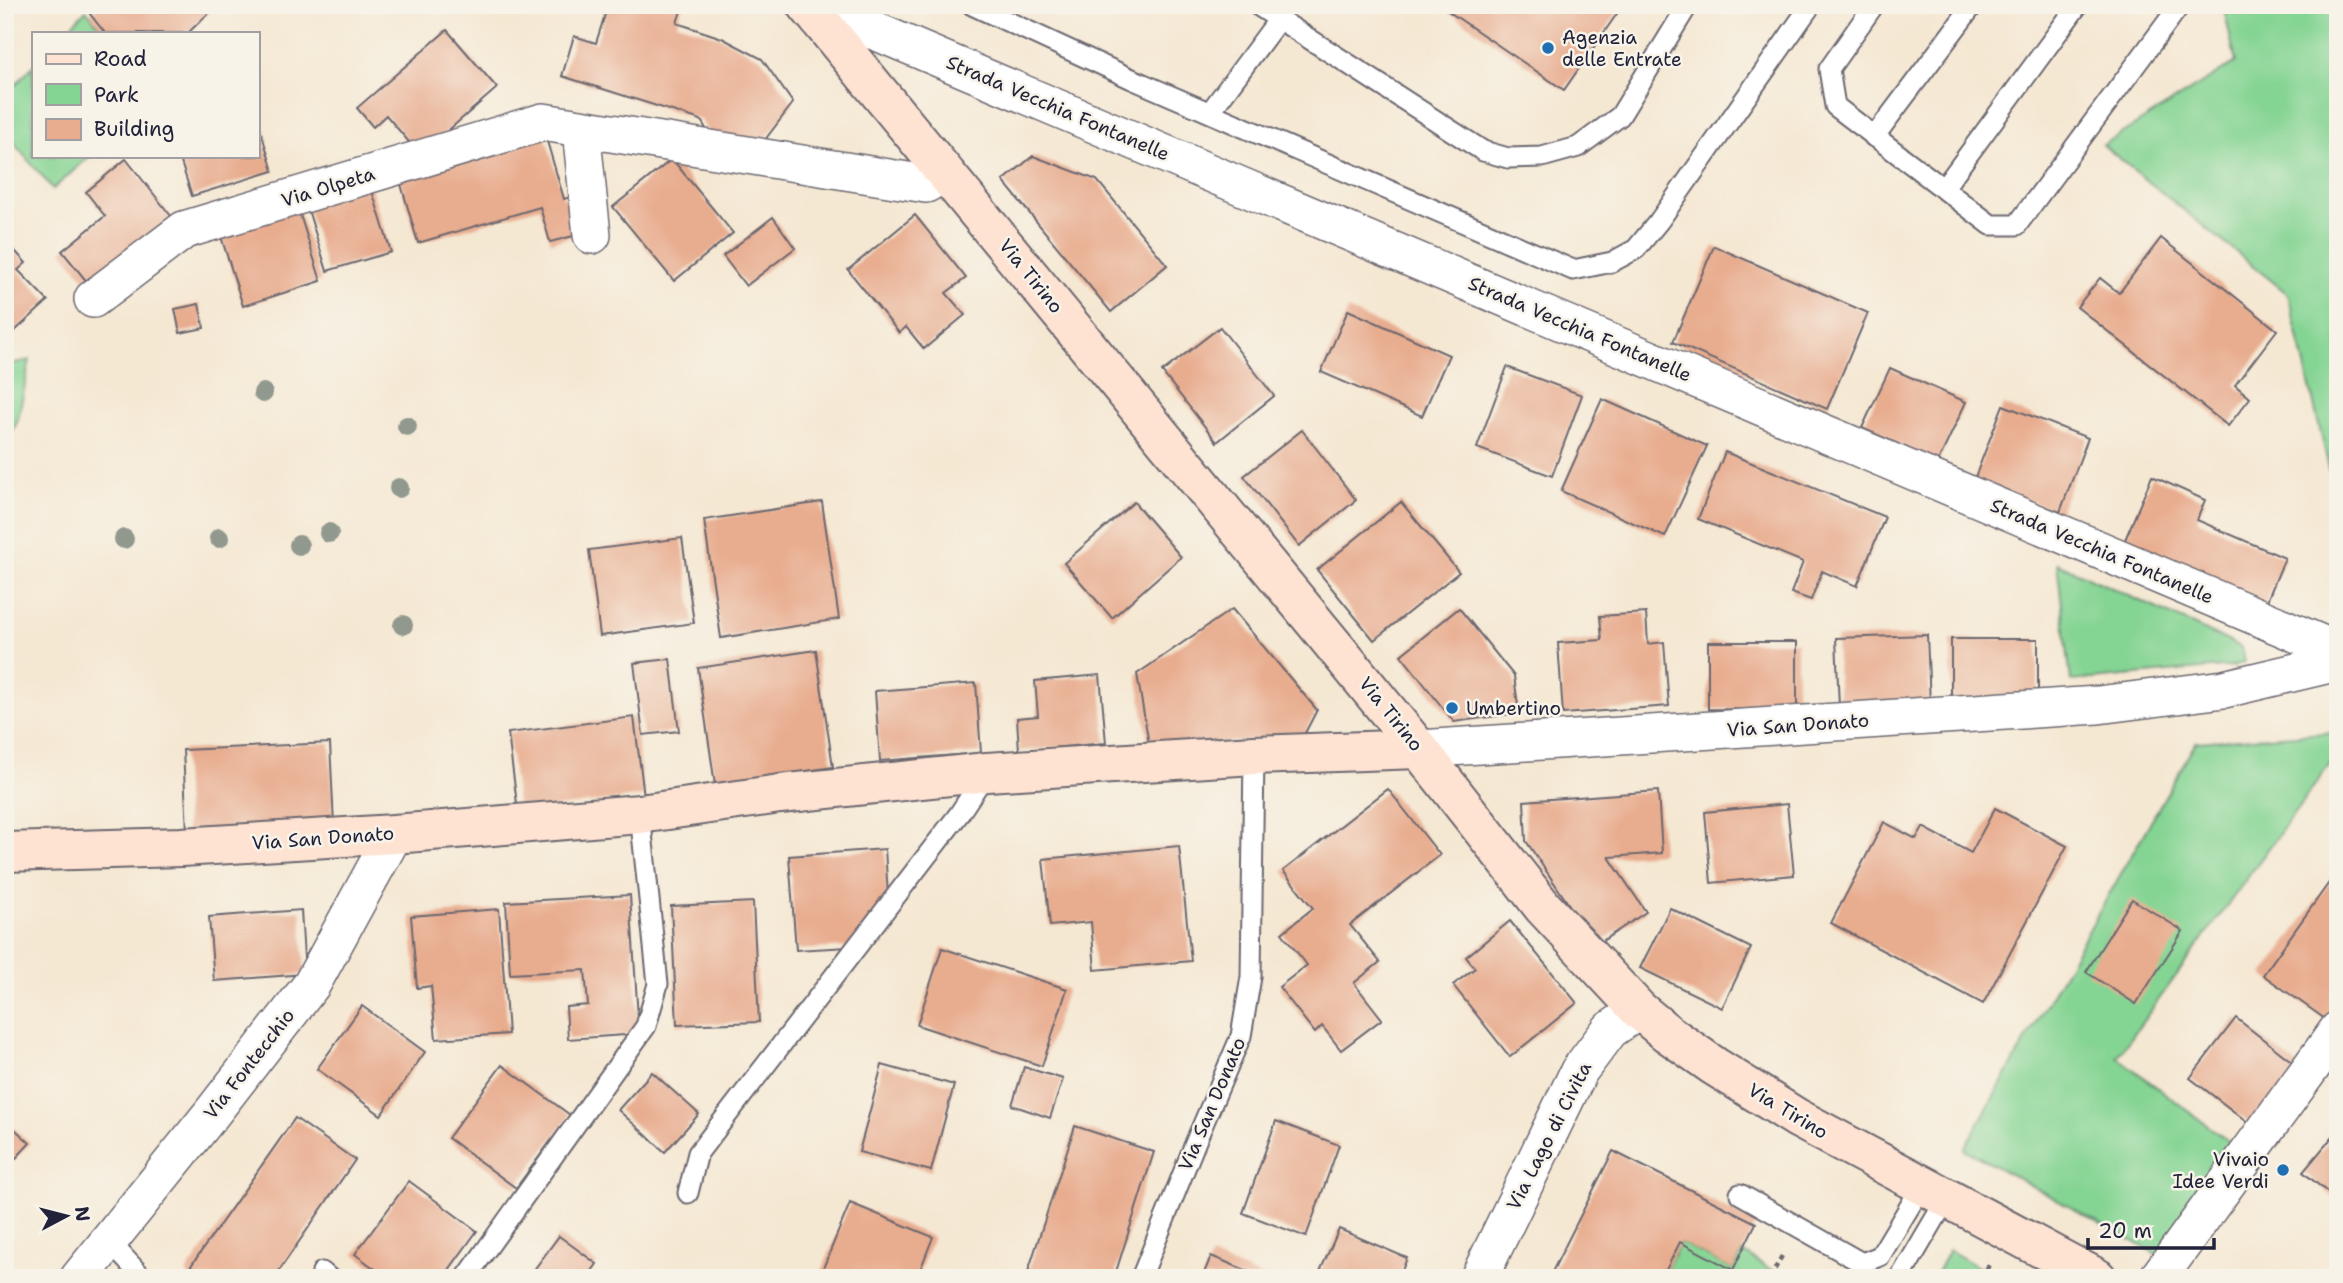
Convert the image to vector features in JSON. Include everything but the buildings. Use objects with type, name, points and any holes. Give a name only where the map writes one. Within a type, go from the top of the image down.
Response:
[{"type":"street","name":"Via Tirino","points":[[813,12],[1419,749],[1543,906],[1639,1010],[1704,1059],[1797,1118],[2097,1278]]},
{"type":"street","name":"Strada Vecchia Fontanelle","points":[[813,12],[875,31],[2338,650]]},
{"type":"street","name":"Via Olpeta","points":[[93,299],[184,230],[543,122],[926,184],[945,172]]},
{"type":"street","points":[[581,129],[592,235]]},
{"type":"street","name":"Via San Donato","points":[[5,852],[181,847],[394,834],[640,814],[780,794],[987,772],[1254,755],[1419,749],[2098,705],[2224,689],[2338,662]]},
{"type":"street","name":"Via Fontecchio","points":[[79,1278],[212,1114],[312,984],[394,834]]},
{"type":"street","name":"Via Lago di Civita","points":[[1479,1278],[1579,1071],[1611,1030],[1639,1010]]},
{"type":"street","points":[[2158,1278],[2338,1030]]},
{"type":"lane","points":[[972,5],[1132,79],[1573,270],[1612,262],[1636,249],[1659,221],[1811,5]]},
{"type":"lane","points":[[1257,5],[1483,151],[1508,158],[1542,158],[1578,147],[1620,116],[1688,5]]},
{"type":"lane","points":[[1874,5],[1829,69],[1835,106],[1991,225],[2017,225],[2180,5]]},
{"type":"lane","points":[[1874,137],[1973,5]]},
{"type":"lane","points":[[1944,189],[2078,5]]},
{"type":"lane","points":[[1210,112],[1279,19]]},
{"type":"lane","name":"Via San Donato","points":[[1141,1278],[1241,1036],[1251,977],[1254,755]]},
{"type":"lane","points":[[688,1193],[698,1153],[959,814],[987,772]]},
{"type":"lane","points":[[466,1278],[646,1026],[658,984],[640,814]]},
{"type":"lane","points":[[1740,1195],[1862,1263],[1880,1256],[1935,1192]]},
{"type":"lane","points":[[1900,1278],[1935,1192]]},
{"type":"lane","points":[[109,1241],[143,1278]]},
{"type":"path","points":[[1981,1278],[1991,1262]]},
{"type":"green space","points":[[2223,5],[2338,5],[2338,487],[2334,489],[2288,294],[2103,145],[2236,62]]},
{"type":"green space","points":[[86,10],[104,32],[65,32]]},
{"type":"green space","points":[[32,67],[32,158],[88,158],[53,189],[5,133],[5,96]]},
{"type":"green space","points":[[30,360],[18,419],[5,450],[5,365]]},
{"type":"green space","points":[[2057,563],[2241,647],[2244,662],[2233,666],[2071,681]]},
{"type":"green space","points":[[2338,732],[2338,753],[2117,1057],[2236,1147],[2158,1255],[1964,1149],[2196,742]]},
{"type":"green space","points":[[1680,1242],[1733,1270],[1742,1252],[1783,1277],[1662,1278]]},
{"type":"green space","points":[[1949,1250],[1997,1278],[1934,1278]]},
{"type":"place","name":"Agenzia delle Entrate","points":[[1548,48]]},
{"type":"place","name":"Umbertino","points":[[1452,708]]},
{"type":"place","name":"Vivaio Idee Verdi","points":[[2283,1170]]}]
